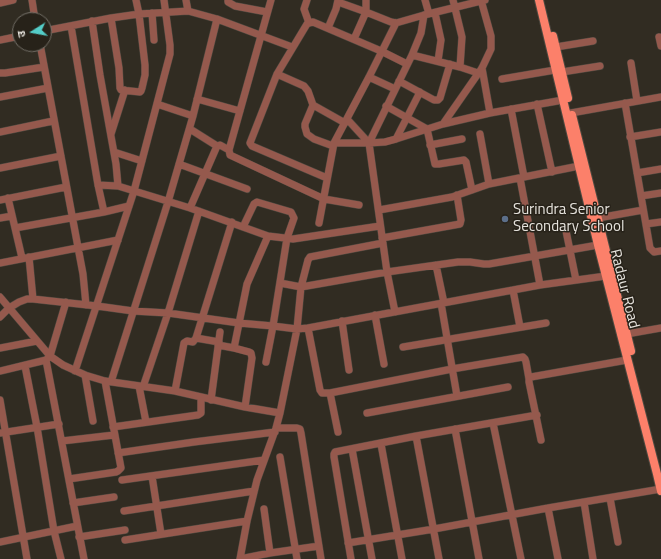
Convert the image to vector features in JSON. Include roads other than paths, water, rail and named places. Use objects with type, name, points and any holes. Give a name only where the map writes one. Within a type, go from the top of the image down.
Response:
[{"type":"main road","name":"Radaur Road","points":[[538,0],[571,113],[598,218],[624,335],[627,360],[661,490]]},
{"type":"main road","name":"Radaur Road","points":[[544,0],[556,47],[563,100],[598,245],[661,471]]},
{"type":"street","points":[[0,3],[13,0]]},
{"type":"street","points":[[32,0],[34,12]]},
{"type":"street","points":[[111,18],[119,68],[120,88],[121,90],[140,92],[145,75],[145,65],[136,0]]},
{"type":"street","points":[[75,371],[134,191],[157,104],[170,49],[164,0]]},
{"type":"street","points":[[186,0],[188,11]]},
{"type":"street","points":[[228,0],[228,2],[235,6],[268,12]]},
{"type":"street","points":[[271,0],[229,150],[230,155],[324,199],[359,205]]},
{"type":"street","points":[[306,0],[304,9],[309,23]]},
{"type":"street","points":[[354,39],[366,12],[366,0]]},
{"type":"street","points":[[425,0],[429,14],[441,40],[438,61]]},
{"type":"street","points":[[328,28],[338,1],[396,23],[429,14],[454,4],[483,0],[490,30],[492,43],[491,49],[480,71],[443,124]]},
{"type":"street","points":[[454,4],[462,37],[460,67]]},
{"type":"street","points":[[52,30],[92,21],[139,14],[188,11],[217,19],[292,47]]},
{"type":"street","points":[[152,13],[154,40]]},
{"type":"street","points":[[395,312],[387,272],[369,143],[412,55],[429,14]]},
{"type":"street","points":[[69,479],[118,471],[121,468],[114,434],[108,381],[133,311],[190,129],[217,19]]},
{"type":"street","points":[[92,21],[116,164],[118,186]]},
{"type":"street","points":[[309,23],[313,22],[328,28],[407,64]]},
{"type":"street","points":[[309,23],[292,47],[277,74],[251,144],[327,178]]},
{"type":"street","points":[[319,223],[333,144],[396,23]]},
{"type":"street","points":[[71,26],[104,212]]},
{"type":"street","points":[[0,40],[12,38]]},
{"type":"street","points":[[659,38],[661,46]]},
{"type":"street","points":[[556,47],[594,41]]},
{"type":"street","points":[[41,52],[53,121],[84,279],[86,305]]},
{"type":"street","points":[[412,55],[480,71]]},
{"type":"street","points":[[631,63],[637,101]]},
{"type":"street","points":[[399,81],[436,100],[440,98],[450,64]]},
{"type":"street","points":[[0,73],[44,66]]},
{"type":"street","points":[[502,79],[600,66]]},
{"type":"street","points":[[480,71],[490,113]]},
{"type":"street","points":[[277,74],[304,86],[308,91],[313,105],[304,127],[307,134],[314,139],[333,144],[385,142],[443,124],[490,113],[563,100]]},
{"type":"street","points":[[369,77],[395,89]]},
{"type":"street","points":[[0,97],[48,88]]},
{"type":"street","points":[[111,135],[125,90]]},
{"type":"street","points":[[396,139],[420,92]]},
{"type":"street","points":[[571,113],[661,96]]},
{"type":"street","points":[[197,99],[240,111]]},
{"type":"street","points":[[624,103],[650,248],[654,252],[661,251]]},
{"type":"street","points":[[157,104],[193,116]]},
{"type":"street","points":[[537,104],[552,172]]},
{"type":"street","points":[[313,105],[346,121],[369,143]]},
{"type":"street","points":[[386,106],[427,129],[435,164],[464,160],[466,162],[472,190]]},
{"type":"street","points":[[511,109],[540,285]]},
{"type":"street","points":[[0,132],[53,121]]},
{"type":"street","points":[[190,129],[217,146],[222,146],[229,150]]},
{"type":"street","points":[[630,137],[661,132]]},
{"type":"street","points":[[480,134],[489,184]]},
{"type":"street","points":[[430,145],[462,139]]},
{"type":"street","points":[[190,208],[217,146]]},
{"type":"street","points":[[114,152],[142,161]]},
{"type":"street","points":[[0,168],[61,156]]},
{"type":"street","points":[[179,164],[247,189]]},
{"type":"street","points":[[379,210],[458,195],[489,184],[579,166]]},
{"type":"street","points":[[637,173],[661,169]]},
{"type":"street","points":[[98,185],[118,186],[190,208],[268,236],[293,239],[380,226]]},
{"type":"street","points":[[0,200],[66,188]]},
{"type":"street","points":[[641,196],[661,193]]},
{"type":"street","points":[[319,546],[240,559],[254,491],[276,430],[280,413],[297,329],[300,287],[308,260],[310,257],[460,224],[461,220],[458,195]]},
{"type":"street","points":[[8,198],[15,228],[26,257],[33,299]]},
{"type":"street","points":[[244,227],[255,202],[260,202],[293,214],[294,218],[287,238],[266,362]]},
{"type":"street","points":[[15,228],[129,206]]},
{"type":"street","points":[[598,218],[643,210]]},
{"type":"street","points":[[146,422],[141,387],[168,314],[199,211]]},
{"type":"street","points":[[0,218],[12,216]]},
{"type":"street","points":[[175,391],[184,343],[187,341],[193,342],[196,338],[232,222]]},
{"type":"street","points":[[646,224],[661,222]]},
{"type":"street","points":[[565,226],[576,280]]},
{"type":"street","points":[[234,348],[247,284],[268,236]]},
{"type":"street","points":[[0,263],[118,240]]},
{"type":"street","points":[[280,283],[300,287],[463,261],[484,264],[598,245]]},
{"type":"street","points":[[436,265],[457,396]]},
{"type":"street","points":[[0,317],[9,308],[27,299],[33,299],[297,329],[540,285],[606,276]]},
{"type":"street","points":[[513,290],[520,327]]},
{"type":"street","points":[[0,297],[37,341],[48,358],[84,559]]},
{"type":"street","points":[[48,358],[66,302]]},
{"type":"street","points":[[375,315],[384,364]]},
{"type":"street","points":[[342,321],[349,370]]},
{"type":"street","points":[[403,347],[546,323]]},
{"type":"street","points":[[308,328],[320,390],[322,393],[523,357],[526,362],[541,440]]},
{"type":"street","points":[[624,335],[661,328]]},
{"type":"street","points":[[211,400],[220,332]]},
{"type":"street","points":[[196,338],[249,352],[252,356],[245,407]]},
{"type":"street","points":[[0,348],[37,341]]},
{"type":"street","points":[[0,371],[25,366],[48,358],[85,375],[108,381],[175,391],[211,400],[280,413]]},
{"type":"street","points":[[529,379],[534,376],[627,360]]},
{"type":"street","points":[[25,366],[37,427],[54,531],[61,559]]},
{"type":"street","points":[[85,375],[92,421]]},
{"type":"street","points":[[367,413],[508,387]]},
{"type":"street","points":[[330,392],[338,432]]},
{"type":"street","points":[[113,426],[198,415],[201,413],[201,397]]},
{"type":"street","points":[[0,400],[3,433],[27,559]]},
{"type":"street","points":[[351,559],[334,454],[335,452],[537,415]]},
{"type":"street","points":[[493,423],[521,559]]},
{"type":"street","points":[[3,433],[59,424]]},
{"type":"street","points":[[118,453],[298,428],[301,432],[321,559]]},
{"type":"street","points":[[455,430],[479,559]]},
{"type":"street","points":[[62,441],[114,434]]},
{"type":"street","points":[[416,436],[439,559]]},
{"type":"street","points":[[382,444],[402,559]]},
{"type":"street","points":[[352,449],[372,559]]},
{"type":"street","points":[[280,457],[297,559]]},
{"type":"street","points":[[122,480],[264,460]]},
{"type":"street","points":[[152,476],[161,534]]},
{"type":"street","points":[[348,543],[661,490]]},
{"type":"street","points":[[124,511],[254,491]]},
{"type":"street","points":[[73,503],[114,497]]},
{"type":"street","points":[[610,498],[618,542]]},
{"type":"street","points":[[584,502],[593,559]]},
{"type":"street","points":[[548,508],[558,559]]},
{"type":"street","points":[[264,509],[270,553]]},
{"type":"street","points":[[124,540],[247,521]]},
{"type":"street","points":[[0,542],[77,526]]},
{"type":"street","points":[[79,537],[125,530]]},
{"type":"place","name":"Surindra Senior Secondary School","points":[[505,219]]}]
